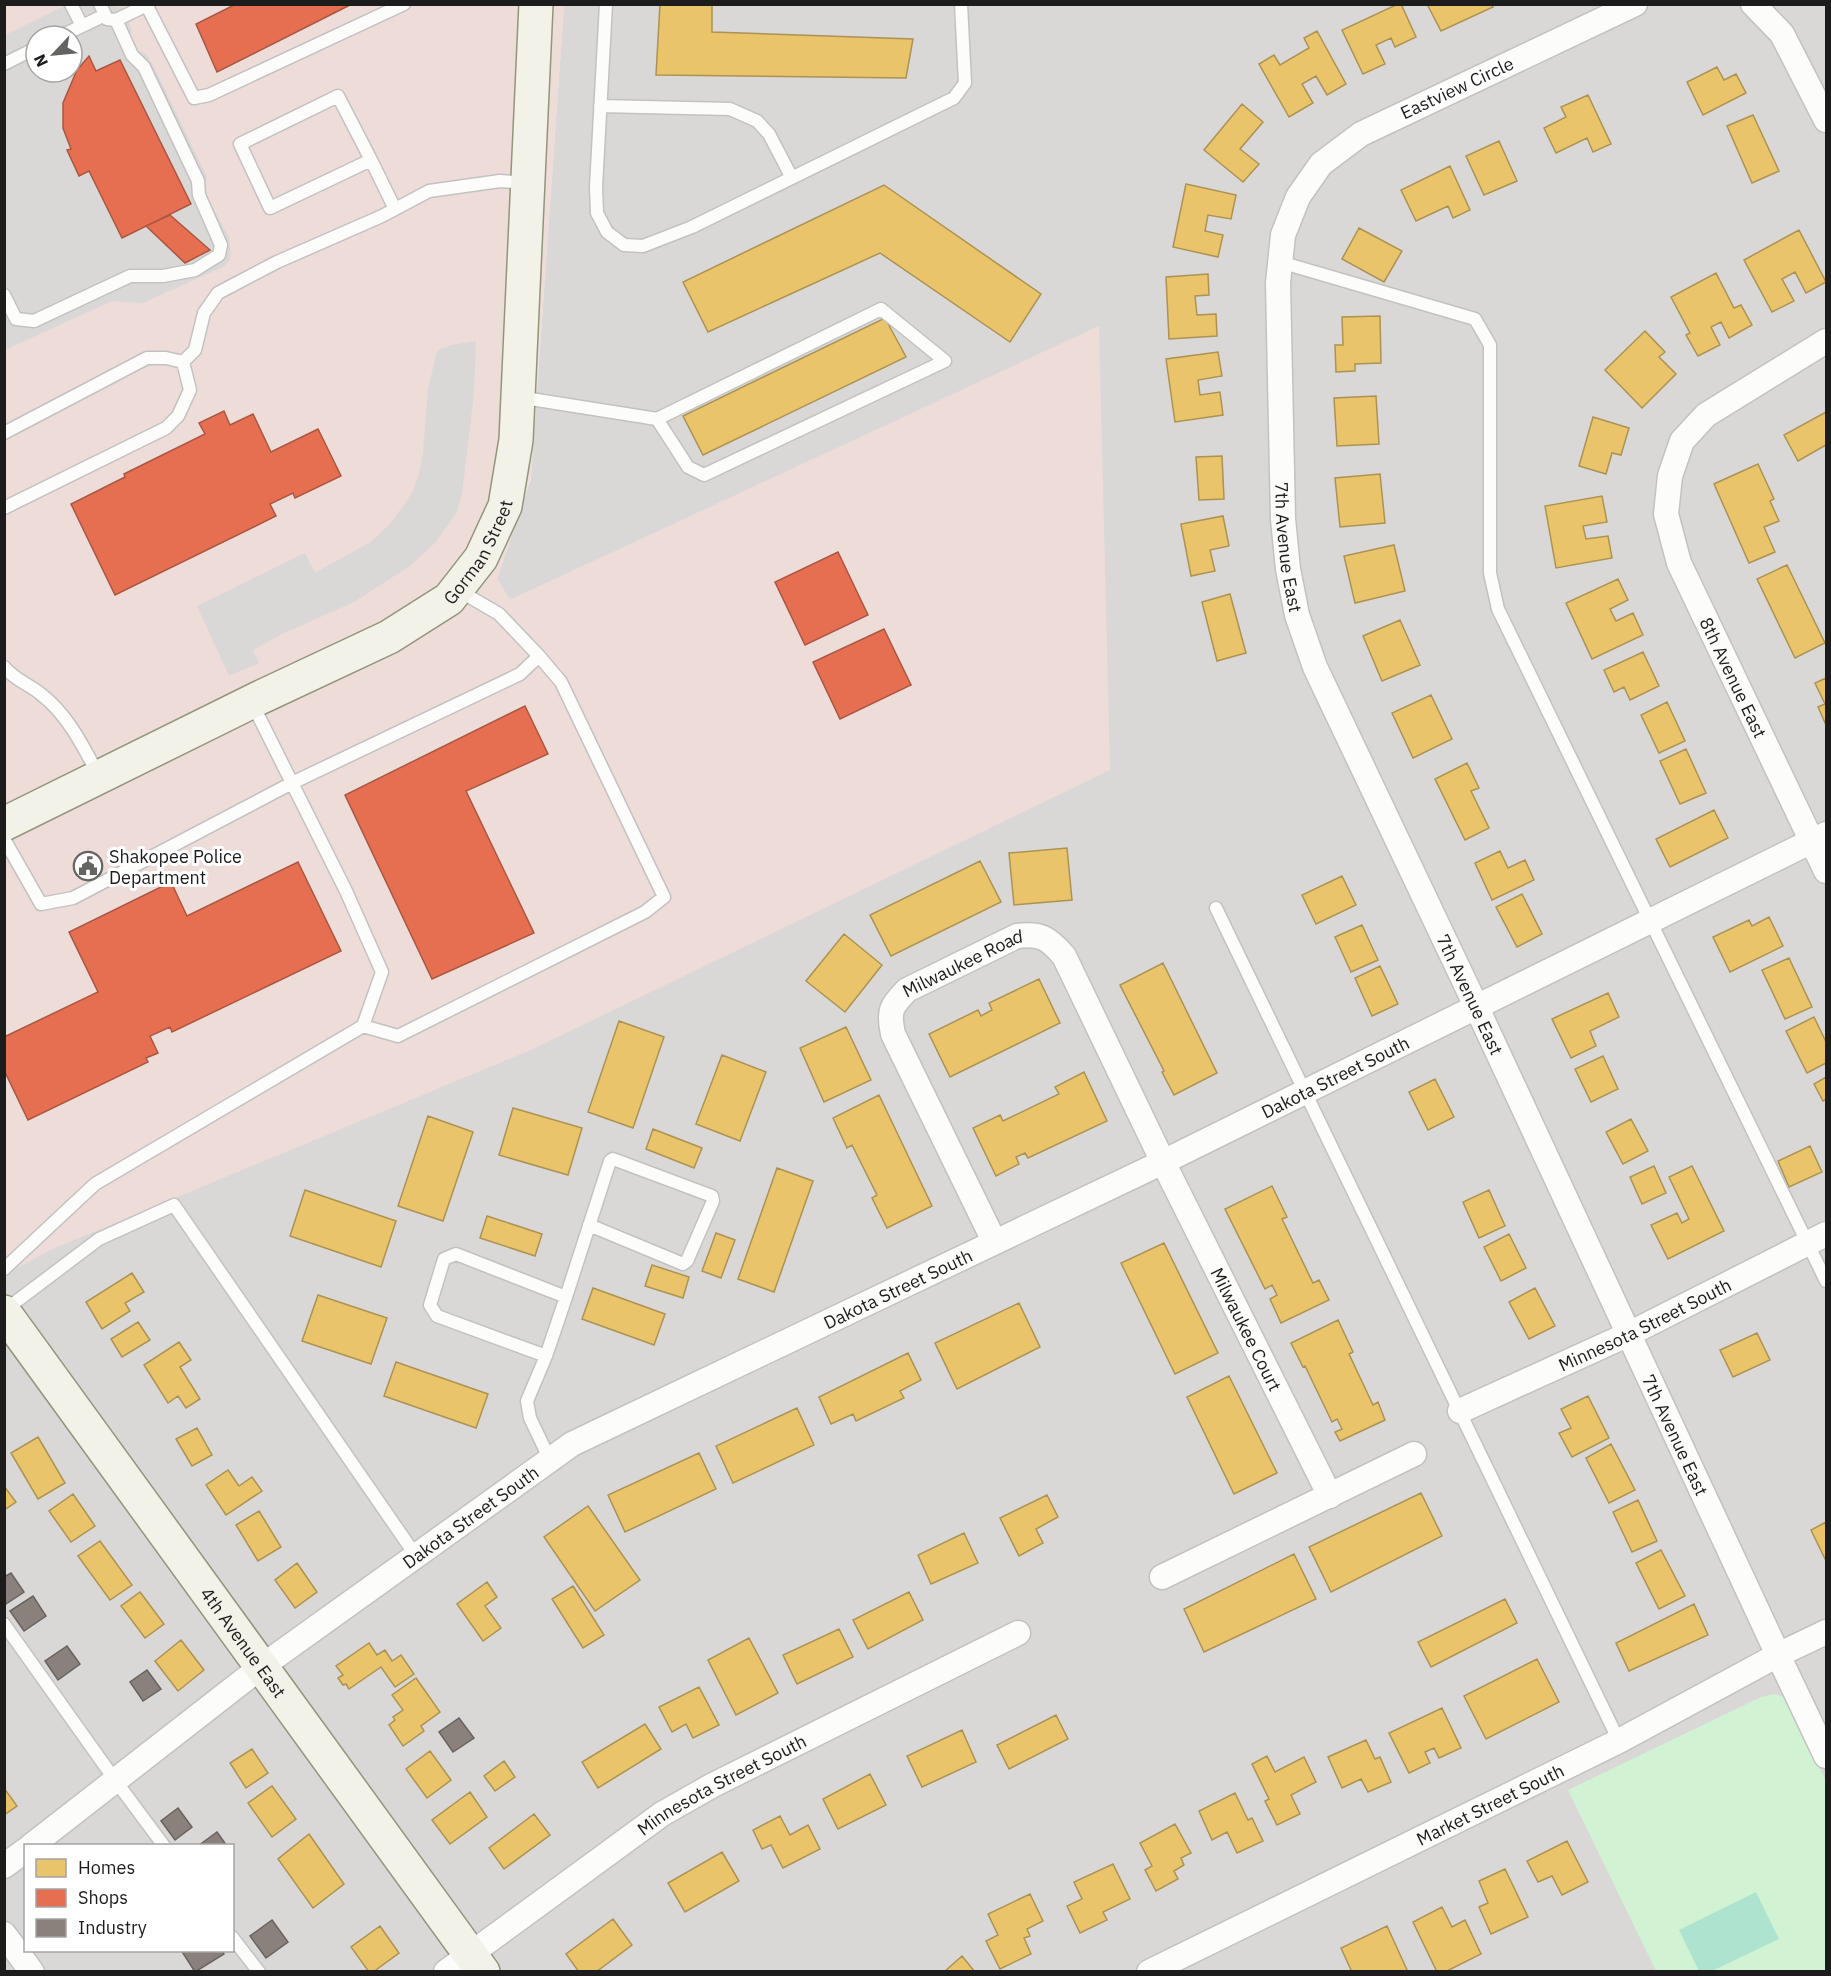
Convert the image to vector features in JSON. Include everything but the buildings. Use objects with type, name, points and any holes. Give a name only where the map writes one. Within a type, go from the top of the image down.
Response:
[{"type":"street","name":"Gorman Street","points":[[5,824],[251,702],[389,638],[449,599],[481,558],[505,506],[516,440],[536,4]]},
{"type":"street","name":"Eastview Circle","points":[[1298,197],[1321,164],[1361,134],[1607,11],[1635,4]]},
{"type":"street","points":[[1754,4],[1782,34],[1827,120]]},
{"type":"street","name":"7th Avenue East","points":[[1298,197],[1283,236],[1278,284],[1283,519],[1288,569],[1297,615],[1315,667],[1827,1756]]},
{"type":"street","name":"8th Avenue East","points":[[1827,341],[1706,415],[1682,441],[1670,476],[1666,514],[1679,563],[1820,838],[1827,871]]},
{"type":"street","name":"Dakota Street South","points":[[32,1844],[261,1667],[573,1444],[1162,1162],[1820,838]]},
{"type":"street","name":"Milwaukee Road","points":[[994,1241],[893,1034],[890,1016],[895,1002],[907,990],[1017,936],[1034,934],[1051,941],[1064,956],[1162,1162]]},
{"type":"street","name":"Milwaukee Court","points":[[1162,1162],[1330,1496]]},
{"type":"street","name":"Minnesota Street South","points":[[1460,1411],[1629,1334],[1817,1239]]},
{"type":"street","name":"4th Avenue East","points":[[4,1311],[261,1667],[466,1965]]},
{"type":"street","points":[[1162,1577],[1414,1454]]},
{"type":"street","name":"Market Street South","points":[[1149,1971],[1619,1741],[1827,1632]]},
{"type":"street","name":"Minnesota Street South","points":[[466,1965],[662,1814],[713,1785],[1018,1633]]},
{"type":"street","points":[[4,1866],[24,1851]]},
{"type":"street","points":[[4,1934],[32,1971]]},
{"type":"lane","points":[[72,4],[81,24]]},
{"type":"lane","points":[[84,25],[107,13],[148,5],[194,98],[209,95],[404,4]]},
{"type":"lane","points":[[606,4],[596,187],[597,213],[607,231],[624,245],[643,246],[692,227],[954,98],[965,83],[961,4]]},
{"type":"lane","points":[[4,295],[16,319],[34,321],[130,276],[163,276],[195,270],[219,255],[221,245],[199,195],[198,181],[144,67],[132,55],[107,13]]},
{"type":"lane","points":[[4,64],[24,54]]},
{"type":"lane","points":[[372,160],[270,208],[240,144],[338,96],[372,160],[395,209]]},
{"type":"lane","points":[[600,106],[730,110],[757,121],[769,134],[792,178]]},
{"type":"lane","points":[[183,362],[195,350],[204,313],[218,293],[277,262],[395,209],[429,191],[500,180],[528,183]]},
{"type":"lane","points":[[1280,262],[1475,319],[1490,345],[1490,573],[1498,609],[1650,922],[1817,1239],[1827,1281]]},
{"type":"lane","points":[[517,397],[657,419],[881,309],[945,361],[704,475],[688,467],[657,419]]},
{"type":"lane","points":[[4,433],[147,358],[166,358],[183,362]]},
{"type":"lane","points":[[4,508],[166,428],[178,416],[190,390],[183,362]]},
{"type":"lane","points":[[363,1026],[398,1036],[645,912],[663,897],[561,682],[499,614],[457,589]]},
{"type":"lane","points":[[4,839],[41,904],[73,898],[292,783],[520,674],[539,656]]},
{"type":"lane","points":[[4,667],[14,678],[42,695],[64,719],[85,749],[99,777]]},
{"type":"lane","points":[[4,1269],[95,1184],[363,1026],[382,972],[346,891],[251,702]]},
{"type":"lane","points":[[1216,908],[1619,1741]]},
{"type":"lane","points":[[550,1460],[530,1418],[527,1401],[546,1356],[610,1161],[613,1159],[712,1196],[713,1201],[687,1261],[683,1264],[589,1225]]},
{"type":"lane","points":[[4,1311],[99,1239],[174,1205],[416,1556]]},
{"type":"lane","points":[[546,1356],[437,1316],[430,1305],[444,1259],[456,1254],[566,1297]]},
{"type":"lane","points":[[4,1624],[163,1844]]},
{"type":"lane","points":[[234,1940],[259,1971]]},
{"type":"shaded area","points":[[5,5],[564,5],[531,476],[497,579],[510,600],[1099,326],[1110,770],[533,1049],[48,1251],[5,1274]]},
{"type":"shaded area","points":[[66,5],[122,7],[132,30],[129,37],[135,49],[146,54],[154,67],[207,177],[204,192],[229,237],[231,253],[229,261],[223,267],[143,303],[112,301],[5,350],[5,35],[24,26],[24,84],[84,84],[84,24],[27,24]]},
{"type":"shaded area","points":[[564,5],[1826,5],[1826,1971],[5,1972],[5,1274],[48,1251],[1099,327],[510,600],[497,579],[531,479]]},
{"type":"shaded area","points":[[476,341],[474,393],[462,495],[456,514],[435,543],[410,566],[354,602],[280,635],[253,650],[259,663],[229,676],[197,606],[305,553],[315,573],[372,541],[390,524],[412,493],[419,474],[428,389],[437,351],[451,345]]},
{"type":"green space","points":[[1774,1694],[1784,1697],[1826,1781],[1826,1971],[1656,1971],[1568,1790],[1761,1697]]},
{"type":"green space","points":[[1756,1892],[1779,1939],[1712,1971],[1699,1971],[1679,1930]]},
{"type":"place","name":"Shakopee Police Department","points":[[88,866]]}]
